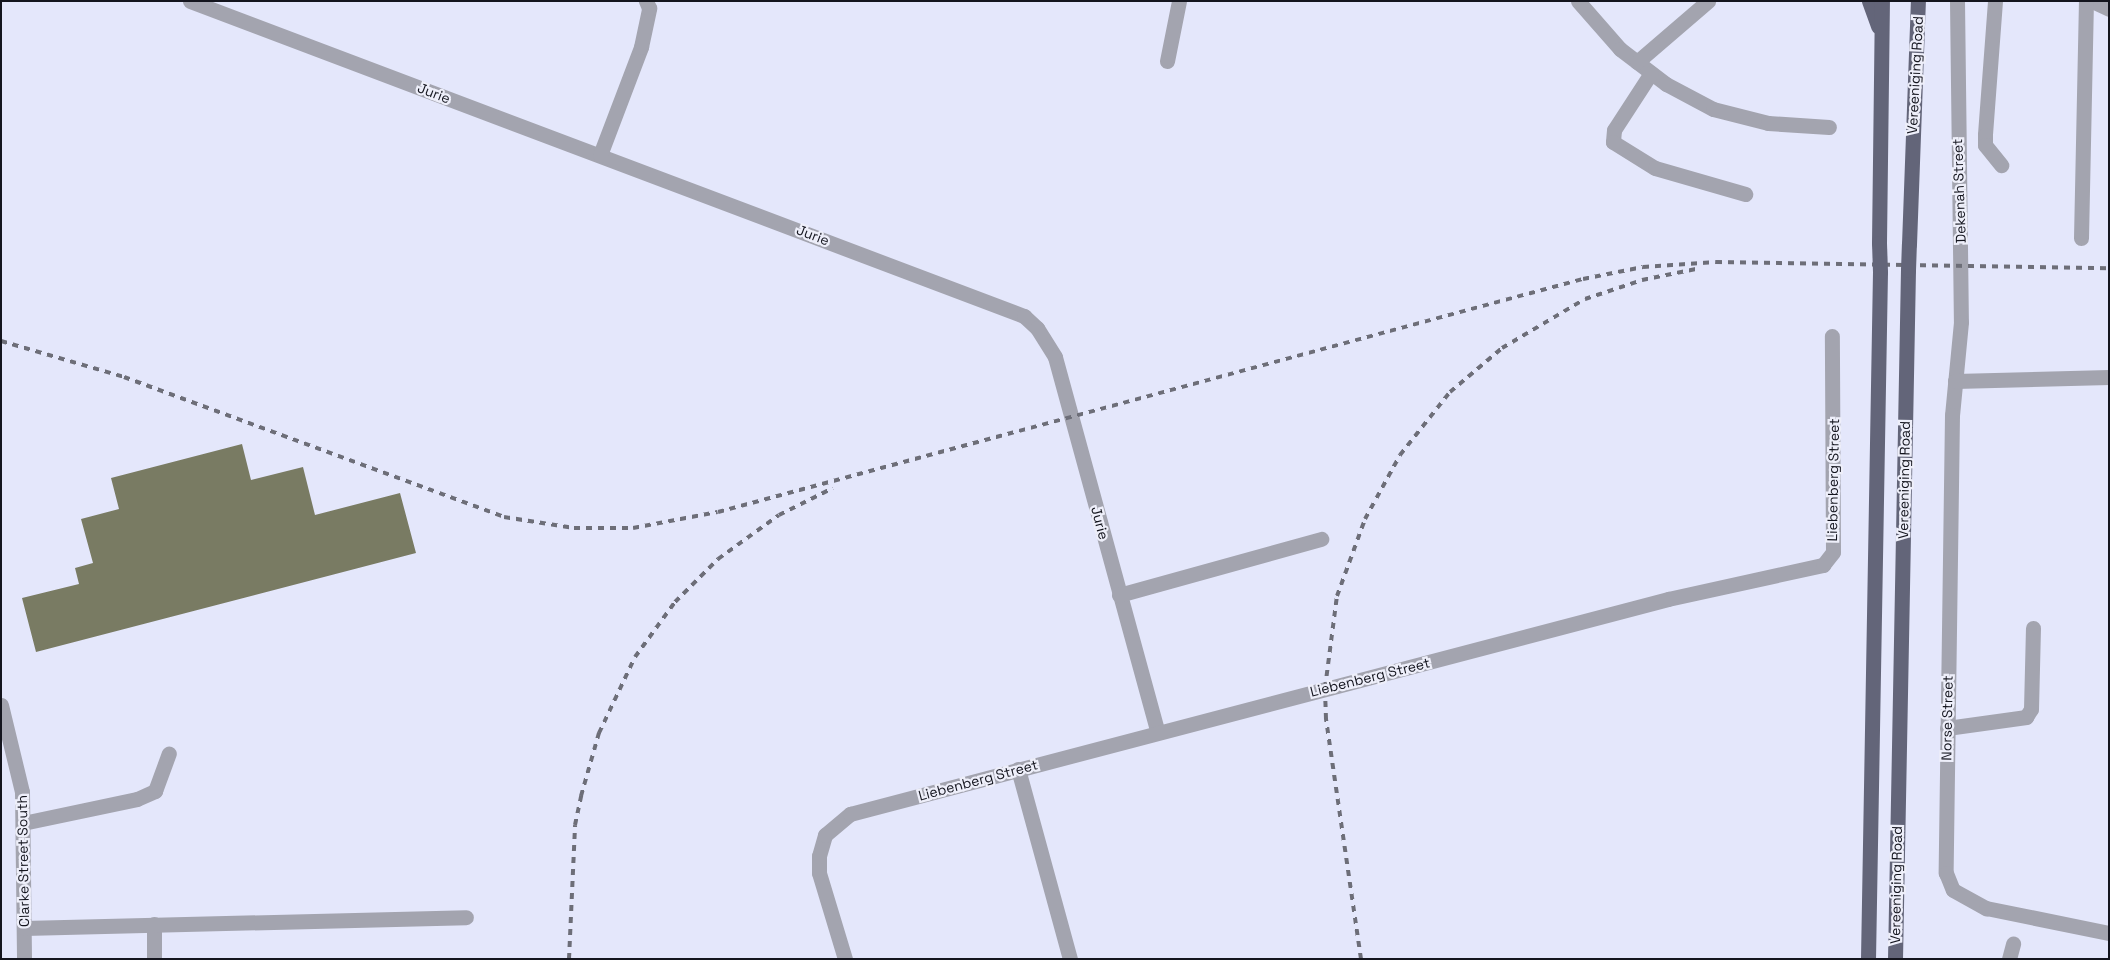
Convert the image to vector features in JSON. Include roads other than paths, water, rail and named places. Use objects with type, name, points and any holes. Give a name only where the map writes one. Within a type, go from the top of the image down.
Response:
[{"type":"main road","points":[[1869,1],[1882,40]]},
{"type":"main road","name":"Vereeniging Road","points":[[1868,959],[1880,272],[1882,1]]},
{"type":"main road","name":"Vereeniging Road","points":[[1895,959],[1908,270],[1918,1]]},
{"type":"street","name":"Jurie","points":[[190,1],[1010,309],[1030,322],[1055,357],[1157,731]]},
{"type":"street","points":[[600,155],[641,47],[649,8],[646,1]]},
{"type":"street","points":[[1166,61],[1179,1]]},
{"type":"street","points":[[1578,1],[1597,27],[1637,62],[1651,73],[1713,109],[1768,123],[1829,127]]},
{"type":"street","points":[[1637,62],[1708,1]]},
{"type":"street","name":"Dekenah Street","points":[[1955,381],[1961,294],[1957,1]]},
{"type":"street","points":[[1995,1],[1985,145],[2001,165]]},
{"type":"street","points":[[2081,238],[2086,1]]},
{"type":"street","points":[[2092,1],[2109,9]]},
{"type":"street","points":[[1651,73],[1614,130],[1613,142],[1655,168],[1745,194]]},
{"type":"street","name":"Liebenberg Street","points":[[845,959],[819,873],[821,845],[836,822],[850,814],[1157,731],[1668,599],[1823,565],[1832,552],[1832,336]]},
{"type":"street","points":[[1955,381],[2109,377]]},
{"type":"street","name":"Norse Street","points":[[1955,381],[1947,728],[1946,874],[1953,890],[1986,908],[2109,933]]},
{"type":"street","points":[[1119,595],[1321,539]]},
{"type":"street","points":[[1947,728],[2026,717],[2031,709],[2032,628]]},
{"type":"street","name":"Clarke Street South","points":[[1,705],[22,792],[24,959]]},
{"type":"street","points":[[23,823],[137,799],[155,791],[169,753]]},
{"type":"street","points":[[1018,769],[1070,959]]},
{"type":"street","points":[[24,928],[466,917]]},
{"type":"street","points":[[154,924],[154,959]]},
{"type":"railway","points":[[1,341],[124,377],[504,517],[574,528],[633,528],[718,512],[1583,279],[1643,267],[1716,262],[2109,268]]},
{"type":"railway","points":[[1361,959],[1326,719],[1325,688],[1337,596],[1365,519],[1400,455],[1450,392],[1502,348],[1585,299],[1642,280],[1696,269]]},
{"type":"railway","points":[[569,959],[575,825],[581,796],[599,733],[635,657],[675,602],[718,559],[779,515],[833,488]]}]
